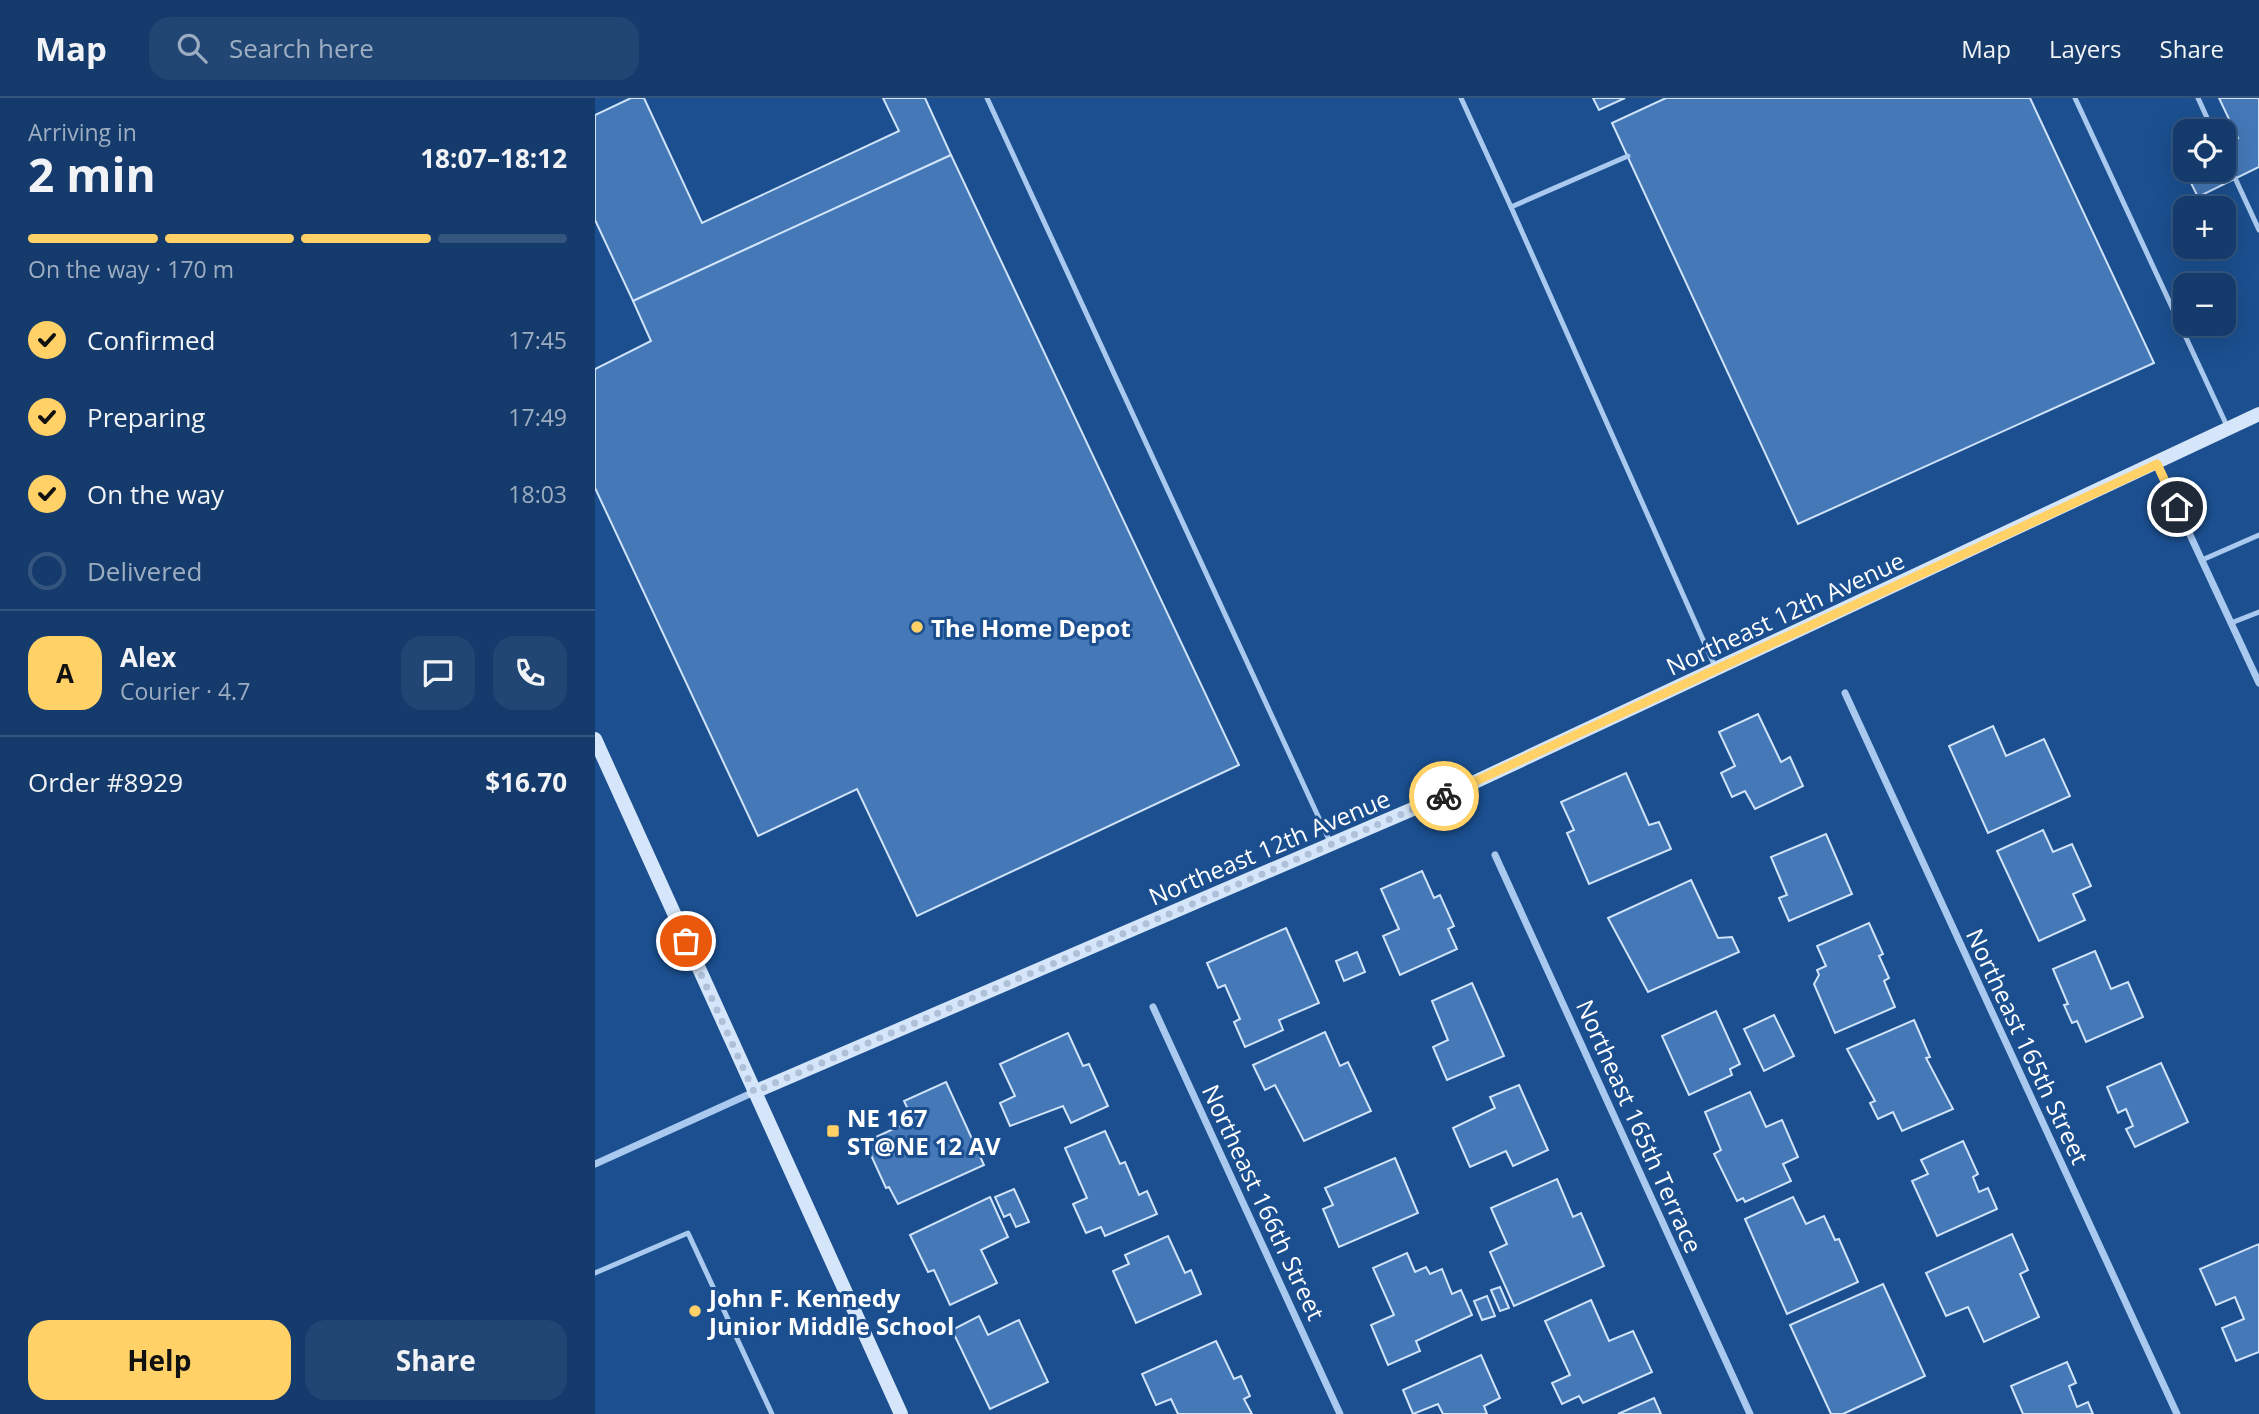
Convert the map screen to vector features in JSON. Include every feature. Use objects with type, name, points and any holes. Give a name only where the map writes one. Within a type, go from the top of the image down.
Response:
[{"type":"street","name":"Northeast 12th Avenue","points":[[595,1164],[754,1092],[1464,787],[2259,414]]},
{"type":"street","points":[[2157,464],[2259,683]]},
{"type":"street","name":"Northeast 165th Street","points":[[1845,693],[2177,1414]]},
{"type":"street","points":[[595,738],[901,1414]]},
{"type":"street","name":"Northeast 165th Terrace","points":[[1495,855],[1750,1414]]},
{"type":"street","name":"Northeast 166th Street","points":[[1153,1007],[1340,1414]]},
{"type":"lane","points":[[988,98],[1331,845]]},
{"type":"lane","points":[[1461,98],[1717,669]]},
{"type":"lane","points":[[2075,98],[2228,429]]},
{"type":"lane","points":[[2198,98],[2208,119]]},
{"type":"lane","points":[[1511,207],[1628,156]]},
{"type":"lane","points":[[2236,180],[2259,230]]},
{"type":"lane","points":[[2202,560],[2259,535]]},
{"type":"lane","points":[[2231,623],[2259,612]]},
{"type":"lane","points":[[595,1273],[688,1233],[772,1414]]},
{"type":"building","points":[[631,98],[644,98],[702,223],[899,131],[883,98],[925,98],[951,155],[633,301],[595,220],[595,115]]},
{"type":"building","points":[[1593,98],[1625,98],[1599,110]]},
{"type":"building","points":[[1666,98],[2030,98],[2154,363],[1798,524],[1612,123]]},
{"type":"building","points":[[2219,98],[2259,98],[2259,167],[2236,178],[2236,119],[2229,119]]},
{"type":"building","name":"The Home Depot","points":[[951,155],[1239,765],[917,916],[857,789],[758,836],[595,488],[595,369],[651,341],[633,301]]},
{"type":"building","points":[[2190,182],[2228,182],[2200,196]]},
{"type":"building","points":[[1758,714],[1781,762],[1790,757],[1803,786],[1755,809],[1745,791],[1732,797],[1721,773],[1735,766],[1719,732]]},
{"type":"building","points":[[1993,726],[2006,756],[2044,739],[2070,796],[1988,833],[1949,746]]},
{"type":"building","points":[[1626,773],[1649,825],[1659,822],[1671,849],[1589,884],[1567,833],[1574,830],[1561,802]]},
{"type":"building","points":[[2043,830],[2053,852],[2072,844],[2091,886],[2073,894],[2085,920],[2039,941],[1997,851]]},
{"type":"building","points":[[1826,834],[1852,894],[1789,921],[1779,898],[1787,895],[1771,857]]},
{"type":"building","points":[[1422,871],[1434,898],[1440,895],[1454,926],[1448,929],[1457,949],[1400,975],[1383,936],[1399,929],[1381,889]]},
{"type":"building","points":[[1691,880],[1718,938],[1732,937],[1739,952],[1648,992],[1608,918]]},
{"type":"building","points":[[1869,923],[1883,954],[1879,956],[1889,978],[1884,981],[1895,1007],[1835,1033],[1814,984],[1819,975],[1817,970],[1826,966],[1817,946]]},
{"type":"building","points":[[1286,928],[1319,1003],[1279,1020],[1283,1030],[1245,1047],[1234,1022],[1240,1019],[1225,985],[1218,988],[1207,963]]},
{"type":"building","points":[[2095,951],[2111,989],[2128,982],[2143,1017],[2086,1042],[2077,1021],[2072,1023],[2064,1005],[2068,1004],[2053,969]]},
{"type":"building","points":[[1357,952],[1365,972],[1344,981],[1336,961]]},
{"type":"building","points":[[1472,983],[1504,1056],[1447,1080],[1433,1047],[1448,1040],[1432,1001]]},
{"type":"building","points":[[1716,1011],[1740,1064],[1730,1069],[1732,1075],[1689,1095],[1662,1036]]},
{"type":"building","points":[[1774,1015],[1794,1056],[1764,1071],[1744,1029]]},
{"type":"building","points":[[1914,1020],[1930,1057],[1926,1058],[1953,1109],[1902,1131],[1893,1112],[1878,1119],[1870,1103],[1875,1101],[1847,1049]]},
{"type":"building","points":[[1325,1032],[1340,1066],[1348,1062],[1371,1111],[1304,1141],[1275,1085],[1265,1090],[1253,1065]]},
{"type":"building","points":[[1068,1033],[1083,1066],[1089,1064],[1108,1106],[1071,1123],[1063,1106],[1010,1126],[1000,1103],[1015,1096],[1000,1064]]},
{"type":"building","points":[[2161,1063],[2188,1122],[2135,1147],[2126,1129],[2133,1126],[2126,1109],[2118,1113],[2107,1087]]},
{"type":"building","points":[[946,1082],[984,1165],[898,1204],[889,1187],[886,1188],[865,1142],[913,1120],[904,1101]]},
{"type":"building","points":[[1519,1085],[1548,1150],[1513,1166],[1506,1151],[1470,1167],[1453,1128],[1495,1108],[1490,1097]]},
{"type":"building","points":[[1750,1092],[1766,1127],[1782,1120],[1798,1157],[1783,1164],[1791,1181],[1745,1202],[1743,1198],[1737,1201],[1714,1154],[1721,1150],[1705,1112]]},
{"type":"building","points":[[1105,1131],[1120,1164],[1125,1162],[1139,1195],[1147,1191],[1157,1214],[1105,1236],[1101,1227],[1086,1233],[1073,1204],[1087,1198],[1065,1148]]},
{"type":"building","points":[[1963,1141],[1978,1174],[1973,1177],[1979,1192],[1988,1188],[1997,1209],[1937,1236],[1912,1181],[1928,1174],[1921,1160]]},
{"type":"building","points":[[1395,1158],[1418,1213],[1339,1247],[1323,1209],[1333,1205],[1325,1188]]},
{"type":"building","points":[[1557,1179],[1573,1217],[1581,1213],[1604,1266],[1514,1306],[1490,1252],[1507,1244],[1491,1208]]},
{"type":"building","points":[[1014,1189],[1029,1222],[1016,1227],[1010,1214],[1004,1217],[995,1197]]},
{"type":"building","points":[[990,1197],[1008,1237],[981,1250],[997,1283],[950,1305],[934,1270],[928,1272],[910,1235]]},
{"type":"building","points":[[1793,1197],[1806,1224],[1824,1216],[1835,1240],[1839,1239],[1858,1282],[1787,1314],[1745,1219]]},
{"type":"building","points":[[2012,1234],[2028,1270],[2020,1274],[2039,1317],[1984,1342],[1968,1307],[1946,1316],[1926,1273]]},
{"type":"building","points":[[1168,1236],[1185,1273],[1191,1270],[1201,1294],[1136,1323],[1113,1271],[1129,1264],[1125,1255]]},
{"type":"building","points":[[2259,1244],[2259,1352],[2236,1361],[2222,1328],[2244,1319],[2235,1297],[2216,1305],[2200,1269]]},
{"type":"building","points":[[1407,1253],[1415,1272],[1426,1267],[1430,1274],[1442,1269],[1452,1294],[1461,1290],[1472,1315],[1416,1341],[1420,1351],[1388,1365],[1371,1325],[1394,1315],[1373,1268]]},
{"type":"building","points":[[1883,1284],[1925,1376],[1843,1414],[1831,1414],[1790,1325]]},
{"type":"building","points":[[1500,1287],[1509,1308],[1500,1311],[1491,1290]]},
{"type":"building","points":[[1487,1296],[1495,1316],[1482,1320],[1474,1301]]},
{"type":"building","points":[[1591,1300],[1609,1341],[1633,1331],[1652,1372],[1583,1403],[1579,1396],[1562,1404],[1552,1383],[1570,1375],[1545,1321]]},
{"type":"building","points":[[979,1316],[988,1335],[1019,1320],[1048,1382],[990,1409],[952,1330]]},
{"type":"building","points":[[1216,1341],[1234,1379],[1241,1376],[1250,1396],[1244,1399],[1252,1414],[1178,1414],[1171,1399],[1156,1405],[1142,1374]]},
{"type":"building","points":[[1481,1355],[1500,1398],[1484,1406],[1487,1414],[1443,1414],[1438,1404],[1413,1414],[1403,1390]]},
{"type":"building","points":[[2067,1362],[2076,1383],[2069,1386],[2077,1407],[2088,1402],[2093,1414],[2023,1414],[2011,1386]]},
{"type":"building","points":[[1654,1398],[1661,1414],[1618,1414]]},
{"type":"way so far","points":[[686,941],[754,1092],[1444,796]]},
{"type":"place","name":"The Home Depot","points":[[917,627]]},
{"type":"place","name":"NE 167 ST@NE 12 AV","points":[[833,1131]]},
{"type":"place","name":"John F. Kennedy Junior Middle School","points":[[695,1311]]},
{"type":"route","points":[[1444,796],[2157,464],[2177,507]]}]
